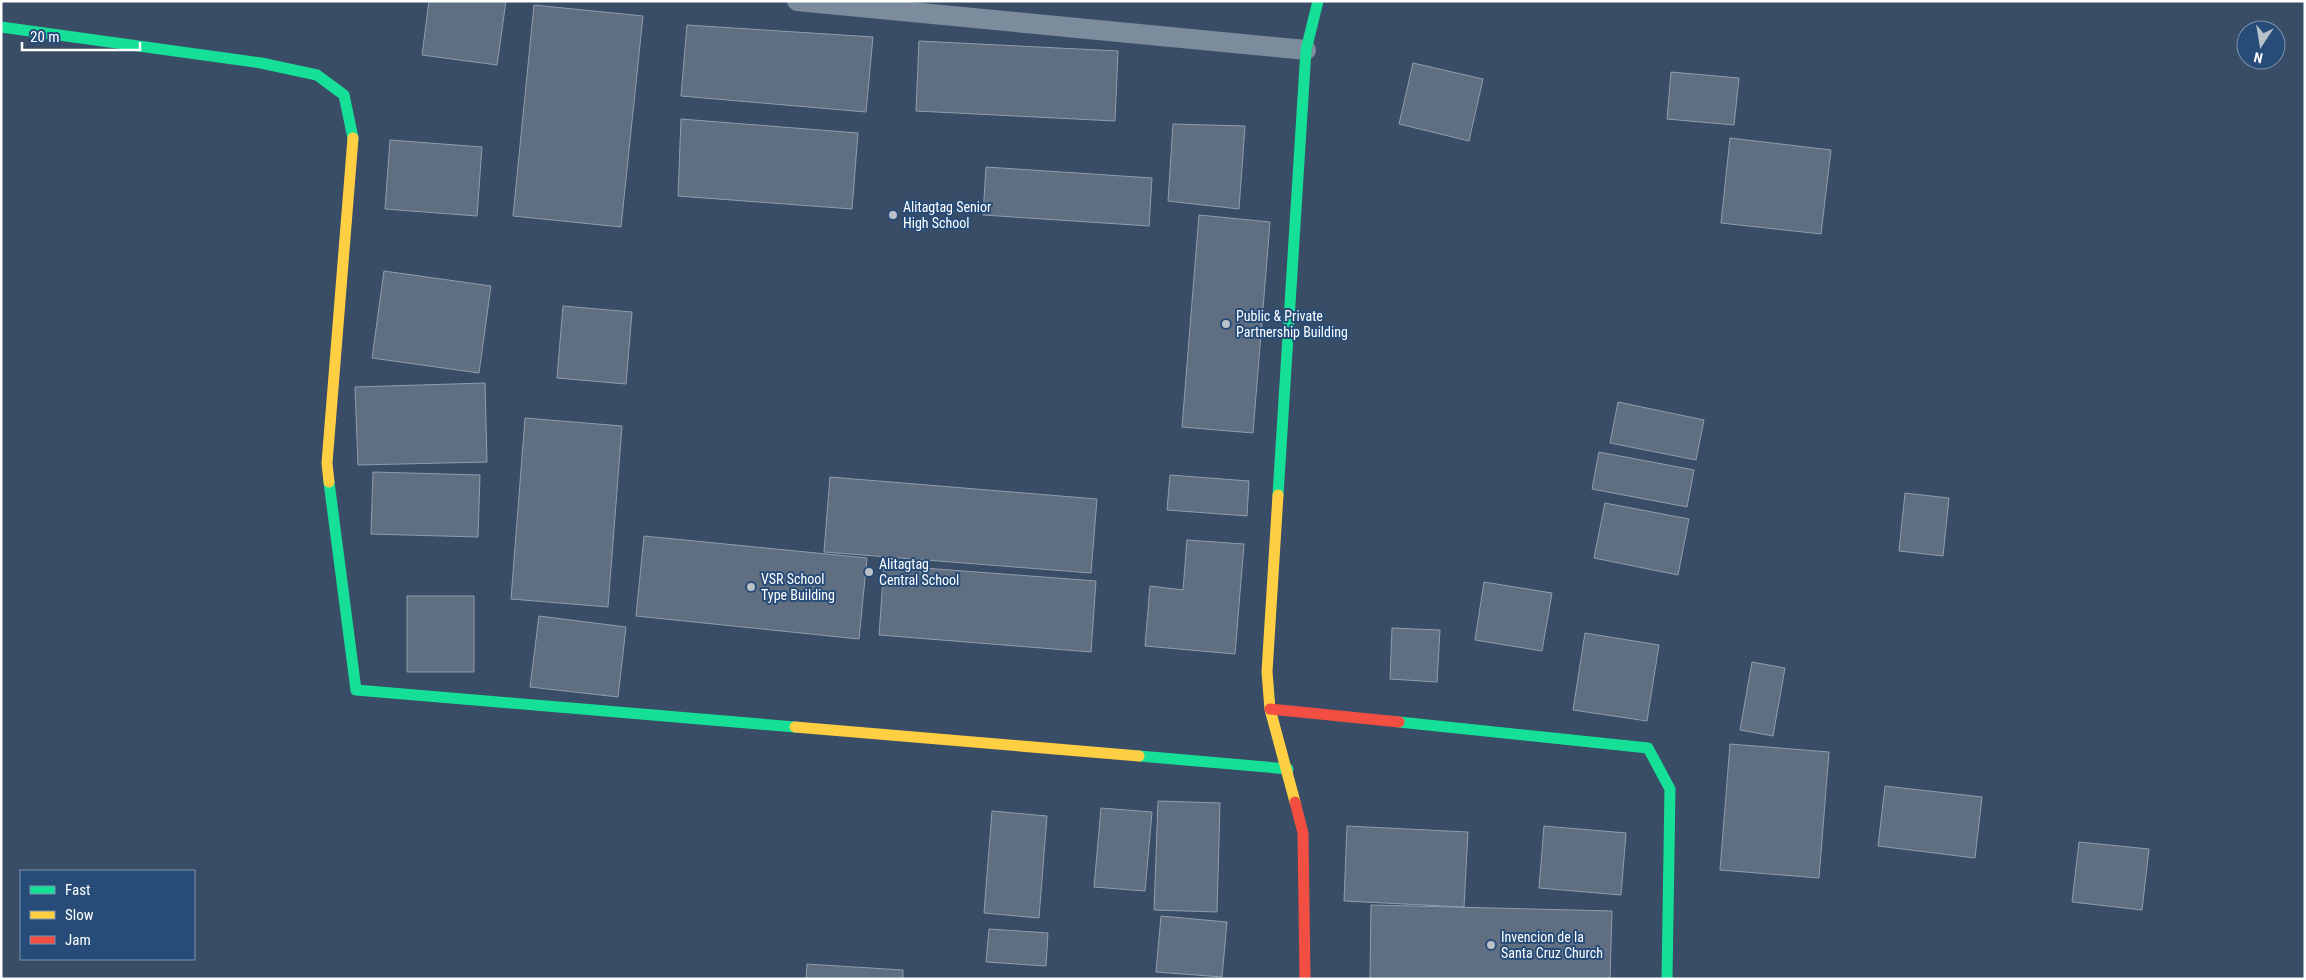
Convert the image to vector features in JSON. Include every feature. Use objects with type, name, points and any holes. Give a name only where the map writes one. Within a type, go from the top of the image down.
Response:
[{"type":"street","points":[[1305,979],[1304,833],[1270,708],[1267,672],[1306,50],[1318,1]]},
{"type":"street","points":[[1,27],[261,63],[317,75],[344,95],[354,137],[327,464],[356,690],[1288,769]]},
{"type":"street","points":[[1270,708],[1648,748],[1670,789],[1667,979]]},
{"type":"lane","points":[[797,1],[1306,50]]},
{"type":"building","points":[[429,1],[506,1],[497,65],[422,55]]},
{"type":"building","points":[[534,5],[643,16],[621,227],[513,216]]},
{"type":"building","points":[[687,25],[873,37],[866,112],[681,96]]},
{"type":"building","points":[[919,41],[1118,51],[1115,121],[916,111]]},
{"type":"building","points":[[1413,63],[1483,79],[1469,141],[1399,124]]},
{"type":"building","points":[[1671,72],[1739,78],[1734,125],[1667,119]]},
{"type":"building","points":[[681,119],[858,133],[852,209],[678,196]]},
{"type":"building","points":[[1173,124],[1245,126],[1239,209],[1168,201]]},
{"type":"building","points":[[1730,138],[1831,150],[1821,234],[1721,223]]},
{"type":"building","points":[[390,140],[482,147],[477,216],[385,209]]},
{"type":"building","points":[[986,167],[1152,178],[1149,226],[983,215]]},
{"type":"building","name":"Public & Private Partnership Building","points":[[1199,215],[1270,222],[1253,433],[1182,427]]},
{"type":"building","points":[[384,271],[491,286],[479,373],[372,358]]},
{"type":"building","points":[[563,306],[632,312],[626,384],[557,378]]},
{"type":"building","points":[[485,383],[487,462],[358,465],[355,387]]},
{"type":"building","points":[[1618,402],[1704,420],[1696,460],[1610,443]]},
{"type":"building","points":[[525,418],[622,426],[608,607],[511,599]]},
{"type":"building","points":[[1599,452],[1694,470],[1687,507],[1592,489]]},
{"type":"building","points":[[373,472],[480,475],[478,537],[371,534]]},
{"type":"building","points":[[1170,475],[1249,481],[1247,516],[1167,510]]},
{"type":"building","points":[[830,477],[1097,499],[1091,573],[824,552]]},
{"type":"building","points":[[1905,493],[1949,498],[1943,556],[1899,551]]},
{"type":"building","points":[[1605,503],[1689,519],[1678,575],[1594,558]]},
{"type":"building","name":"VSR School Type Building","points":[[644,536],[867,558],[859,639],[636,616]]},
{"type":"building","points":[[1187,540],[1244,544],[1235,654],[1145,646],[1150,586],[1183,590]]},
{"type":"building","points":[[884,565],[1096,581],[1091,652],[879,635]]},
{"type":"building","points":[[1484,582],[1552,593],[1542,651],[1475,640]]},
{"type":"building","points":[[407,596],[474,596],[474,672],[407,672]]},
{"type":"building","points":[[539,616],[626,627],[618,697],[530,687]]},
{"type":"building","points":[[1392,628],[1440,630],[1437,682],[1390,679]]},
{"type":"building","points":[[1585,633],[1659,645],[1647,721],[1573,710]]},
{"type":"building","points":[[1752,662],[1785,668],[1773,736],[1740,730]]},
{"type":"building","points":[[1730,744],[1829,752],[1819,878],[1720,870]]},
{"type":"building","points":[[1885,786],[1982,797],[1975,858],[1878,846]]},
{"type":"building","points":[[1158,801],[1220,803],[1217,912],[1154,910]]},
{"type":"building","points":[[1101,808],[1152,812],[1145,891],[1094,887]]},
{"type":"building","points":[[992,811],[1047,816],[1039,918],[984,913]]},
{"type":"building","points":[[1347,826],[1468,832],[1464,907],[1344,901]]},
{"type":"building","points":[[1544,826],[1626,833],[1621,895],[1539,888]]},
{"type":"building","points":[[2079,842],[2149,849],[2142,910],[2072,902]]},
{"type":"building","name":"Invencion de la Santa Cruz Church","points":[[1371,905],[1612,911],[1610,979],[1370,979]]},
{"type":"building","points":[[1161,916],[1227,922],[1222,977],[1156,972]]},
{"type":"building","points":[[989,929],[1048,933],[1046,966],[986,962]]},
{"type":"building","points":[[807,964],[903,970],[903,979],[806,979]]},
{"type":"traffic: fast","points":[[1278,495],[1306,50],[1318,1]]},
{"type":"traffic: fast","points":[[1,27],[261,63],[317,75],[344,95],[353,138]]},
{"type":"traffic: fast","points":[[329,482],[356,690],[795,727]]},
{"type":"traffic: fast","points":[[1399,722],[1648,748],[1670,789],[1667,979]]},
{"type":"traffic: fast","points":[[1139,756],[1288,769]]},
{"type":"traffic: slow","points":[[329,482],[327,463],[353,138]]},
{"type":"traffic: slow","points":[[1278,495],[1267,672],[1270,709],[1295,802]]},
{"type":"traffic: slow","points":[[795,727],[1139,756]]},
{"type":"traffic: jam","points":[[1270,709],[1399,722]]},
{"type":"traffic: jam","points":[[1295,802],[1303,833],[1305,979]]},
{"type":"place","name":"Alitagtag Senior High School","points":[[893,215]]},
{"type":"place","name":"Public & Private Partnership Building","points":[[1226,324]]},
{"type":"place","name":"Alitagtag Central School","points":[[869,572]]},
{"type":"place","name":"VSR School Type Building","points":[[751,587]]},
{"type":"place","name":"Invencion de la Santa Cruz Church","points":[[1491,945]]}]
